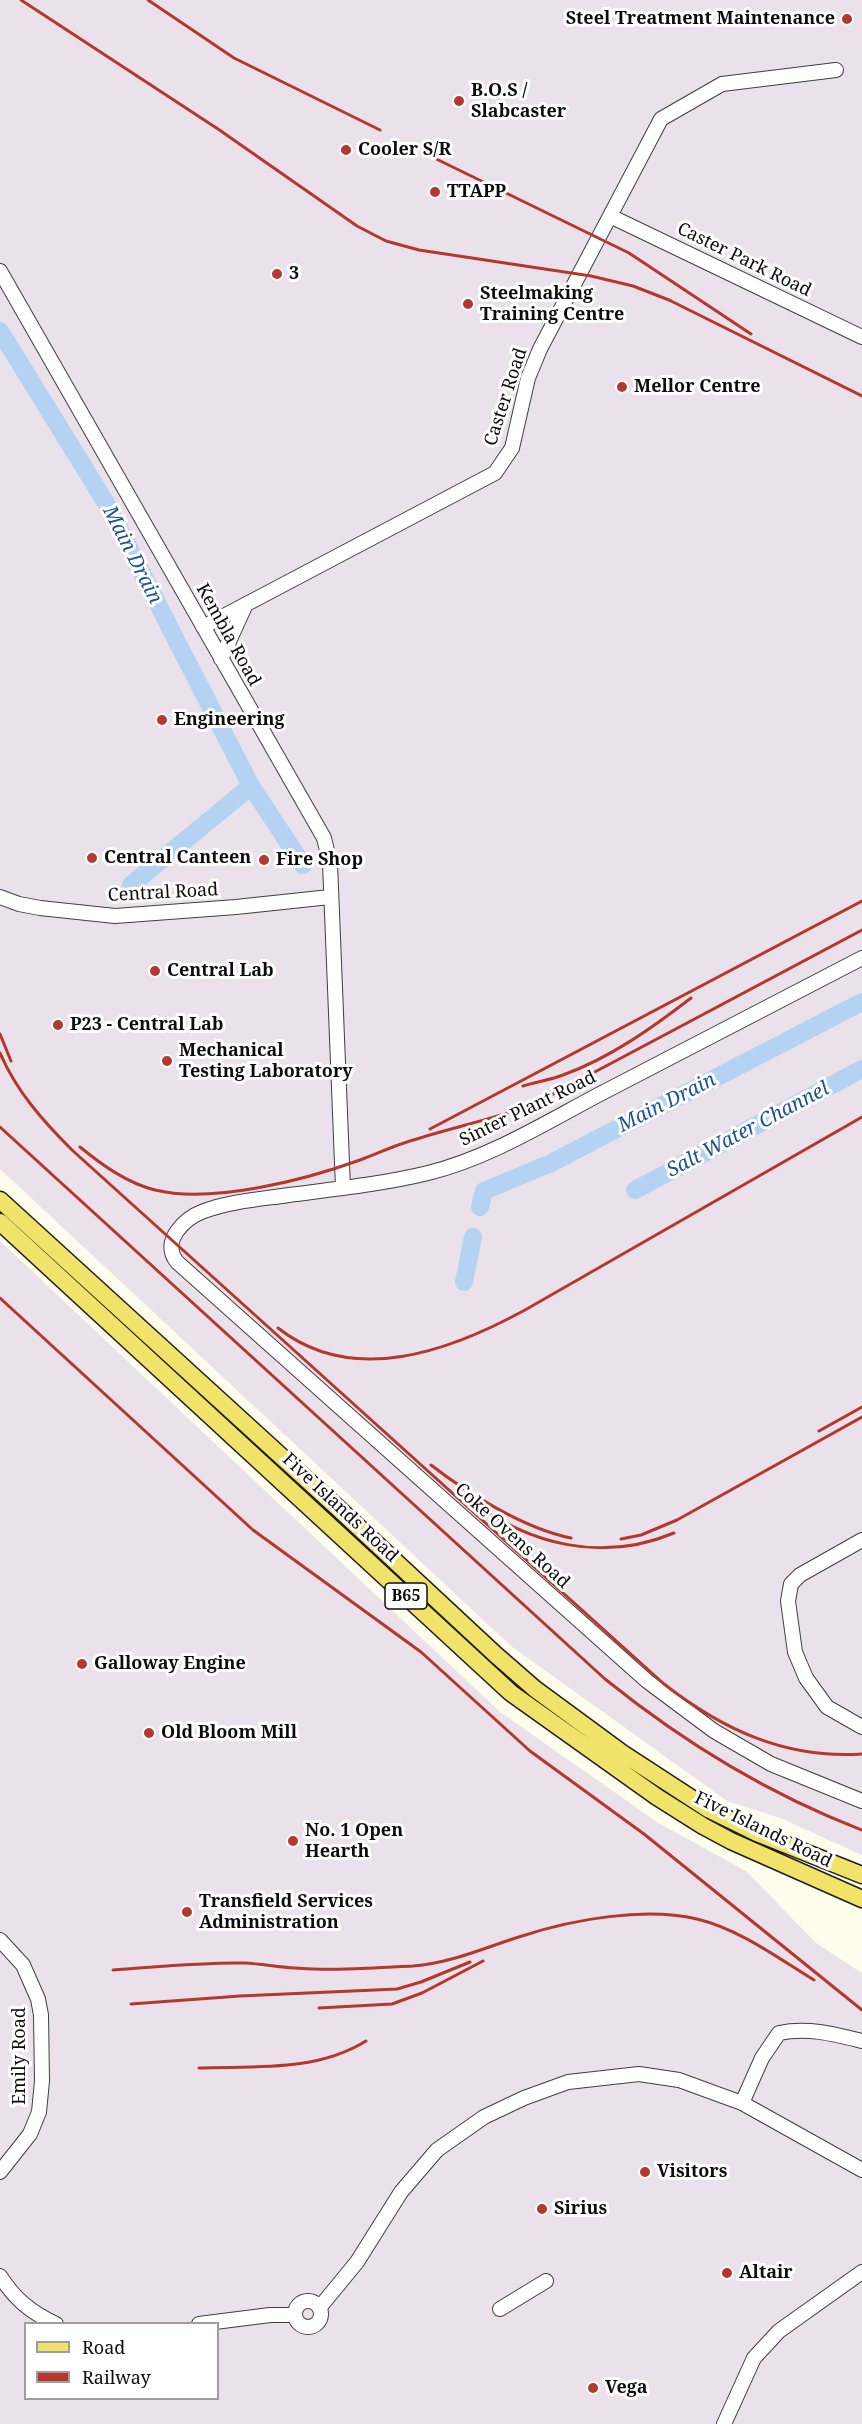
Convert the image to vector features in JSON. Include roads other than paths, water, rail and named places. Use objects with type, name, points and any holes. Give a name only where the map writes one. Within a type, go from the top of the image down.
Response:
[{"type":"main road","name":"Five Islands Road","points":[[0,1200],[535,1689],[622,1753],[708,1809],[757,1833],[862,1875]]},
{"type":"main road","name":"Five Islands Road","points":[[0,1222],[511,1693],[657,1797],[703,1826],[731,1841],[862,1899]]},
{"type":"street","name":"Caster Road","points":[[203,627],[495,473],[512,448],[528,378],[540,348],[662,119],[722,84],[837,70]]},
{"type":"street","name":"Caster Park Road","points":[[610,216],[862,337]]},
{"type":"street","name":"Kembla Road","points":[[0,271],[324,838],[330,863],[343,1188]]},
{"type":"street","points":[[221,659],[246,604]]},
{"type":"street","name":"Central Road","points":[[0,897],[39,908],[115,916],[330,897]]},
{"type":"street","name":"Sinter Plant Road","points":[[171,1252],[171,1242],[180,1228],[206,1210],[246,1200],[343,1188],[429,1173],[480,1156],[862,958]]},
{"type":"street","name":"Coke Ovens Road","points":[[171,1252],[177,1262],[647,1681],[714,1731],[771,1764],[862,1801]]},
{"type":"street","points":[[862,1540],[800,1575],[794,1580],[788,1594],[795,1652],[806,1678],[827,1707],[862,1727]]},
{"type":"street","name":"Emily Road","points":[[0,1940],[23,1965],[38,1999],[41,2015],[42,2081],[39,2112],[30,2134],[0,2172]]},
{"type":"street","points":[[742,2103],[762,2058],[779,2033],[795,2030],[816,2031],[862,2041]]},
{"type":"street","points":[[320,2307],[313,2302],[304,2301],[297,2307],[295,2315],[301,2326],[313,2327],[321,2319],[320,2307],[357,2262],[401,2192],[437,2150],[484,2117],[524,2098],[568,2082],[639,2074],[679,2080],[742,2103],[862,2170]]},
{"type":"street","points":[[724,2424],[754,2358],[779,2331],[862,2272]]},
{"type":"street","points":[[0,2276],[9,2290],[34,2313],[52,2322]]},
{"type":"street","points":[[500,2309],[546,2281]]},
{"type":"street","points":[[215,2322],[270,2315],[295,2315]]},
{"type":"waterway","name":"Main Drain","points":[[0,331],[106,503],[251,786],[303,865]]},
{"type":"waterway","name":"Main Drain","points":[[131,885],[251,786]]},
{"type":"waterway","name":"Main Drain","points":[[480,1207],[484,1191],[551,1163],[862,1002]]},
{"type":"waterway","name":"Salt Water Channel","points":[[635,1190],[862,1069]]},
{"type":"waterway","name":"Main Drain","points":[[464,1282],[473,1237]]},
{"type":"railway","points":[[21,0],[218,129],[357,226],[386,241],[419,250],[591,276],[633,286],[669,300],[862,396]]},
{"type":"railway","points":[[148,0],[234,58],[380,130]]},
{"type":"railway","points":[[424,153],[629,253],[751,334]]},
{"type":"railway","points":[[430,1129],[862,901]]},
{"type":"railway","points":[[80,1147],[106,1167],[135,1183],[155,1190],[178,1194],[230,1192],[313,1175],[407,1142],[542,1100],[862,930]]},
{"type":"railway","points":[[523,1086],[558,1077],[597,1060],[646,1031],[691,998]]},
{"type":"railway","points":[[0,1034],[11,1061]]},
{"type":"railway","points":[[0,1053],[14,1081],[51,1128],[72,1150],[664,1684],[709,1715],[757,1738],[807,1752],[862,1754]]},
{"type":"railway","points":[[278,1328],[307,1346],[338,1356],[369,1359],[402,1356],[434,1349],[465,1338],[525,1310],[862,1117]]},
{"type":"railway","points":[[0,1127],[605,1679],[665,1724],[727,1765],[793,1800],[862,1830]]},
{"type":"railway","points":[[0,1298],[253,1530],[421,1652],[530,1751],[644,1834],[862,2010]]},
{"type":"railway","points":[[819,1431],[862,1407]]},
{"type":"railway","points":[[621,1539],[641,1535],[677,1520],[862,1417]]},
{"type":"railway","points":[[431,1465],[497,1509],[535,1527],[571,1538]]},
{"type":"railway","points":[[469,1500],[492,1516],[517,1528],[567,1545],[594,1548],[620,1547],[647,1542],[674,1533]]},
{"type":"railway","points":[[113,1970],[229,1963],[324,1969],[413,1966],[455,1958],[564,1924],[609,1917],[655,1914],[697,1919],[728,1930],[758,1945],[814,1980]]},
{"type":"railway","points":[[319,2008],[392,2004],[422,1993],[483,1961]]},
{"type":"railway","points":[[131,2004],[240,1996],[397,1989],[470,1962]]},
{"type":"railway","points":[[199,2068],[264,2067],[306,2063],[347,2051],[366,2041]]},
{"type":"place","name":"Steel Treatment Maintenance","points":[[847,19]]},
{"type":"place","name":"B.O.S / Slabcaster","points":[[459,101]]},
{"type":"place","name":"Cooler S/R","points":[[346,150]]},
{"type":"place","name":"TTAPP","points":[[435,192]]},
{"type":"place","name":"3","points":[[277,274]]},
{"type":"place","name":"Steelmaking Training Centre","points":[[468,304]]},
{"type":"place","name":"Mellor Centre","points":[[622,387]]},
{"type":"place","name":"Engineering","points":[[162,720]]},
{"type":"place","name":"Central Canteen","points":[[92,858]]},
{"type":"place","name":"Fire Shop","points":[[264,860]]},
{"type":"place","name":"Central Lab","points":[[155,971]]},
{"type":"place","name":"P23 - Central Lab","points":[[58,1025]]},
{"type":"place","name":"Mechanical Testing Laboratory","points":[[167,1061]]},
{"type":"place","name":"Galloway Engine","points":[[82,1664]]},
{"type":"place","name":"Old Bloom Mill","points":[[149,1733]]},
{"type":"place","name":"No. 1 Open Hearth","points":[[293,1841]]},
{"type":"place","name":"Transfield Services Administration","points":[[187,1912]]},
{"type":"place","name":"Visitors","points":[[645,2172]]},
{"type":"place","name":"Sirius","points":[[542,2209]]},
{"type":"place","name":"Altair","points":[[727,2273]]},
{"type":"place","name":"Vega","points":[[593,2388]]}]
